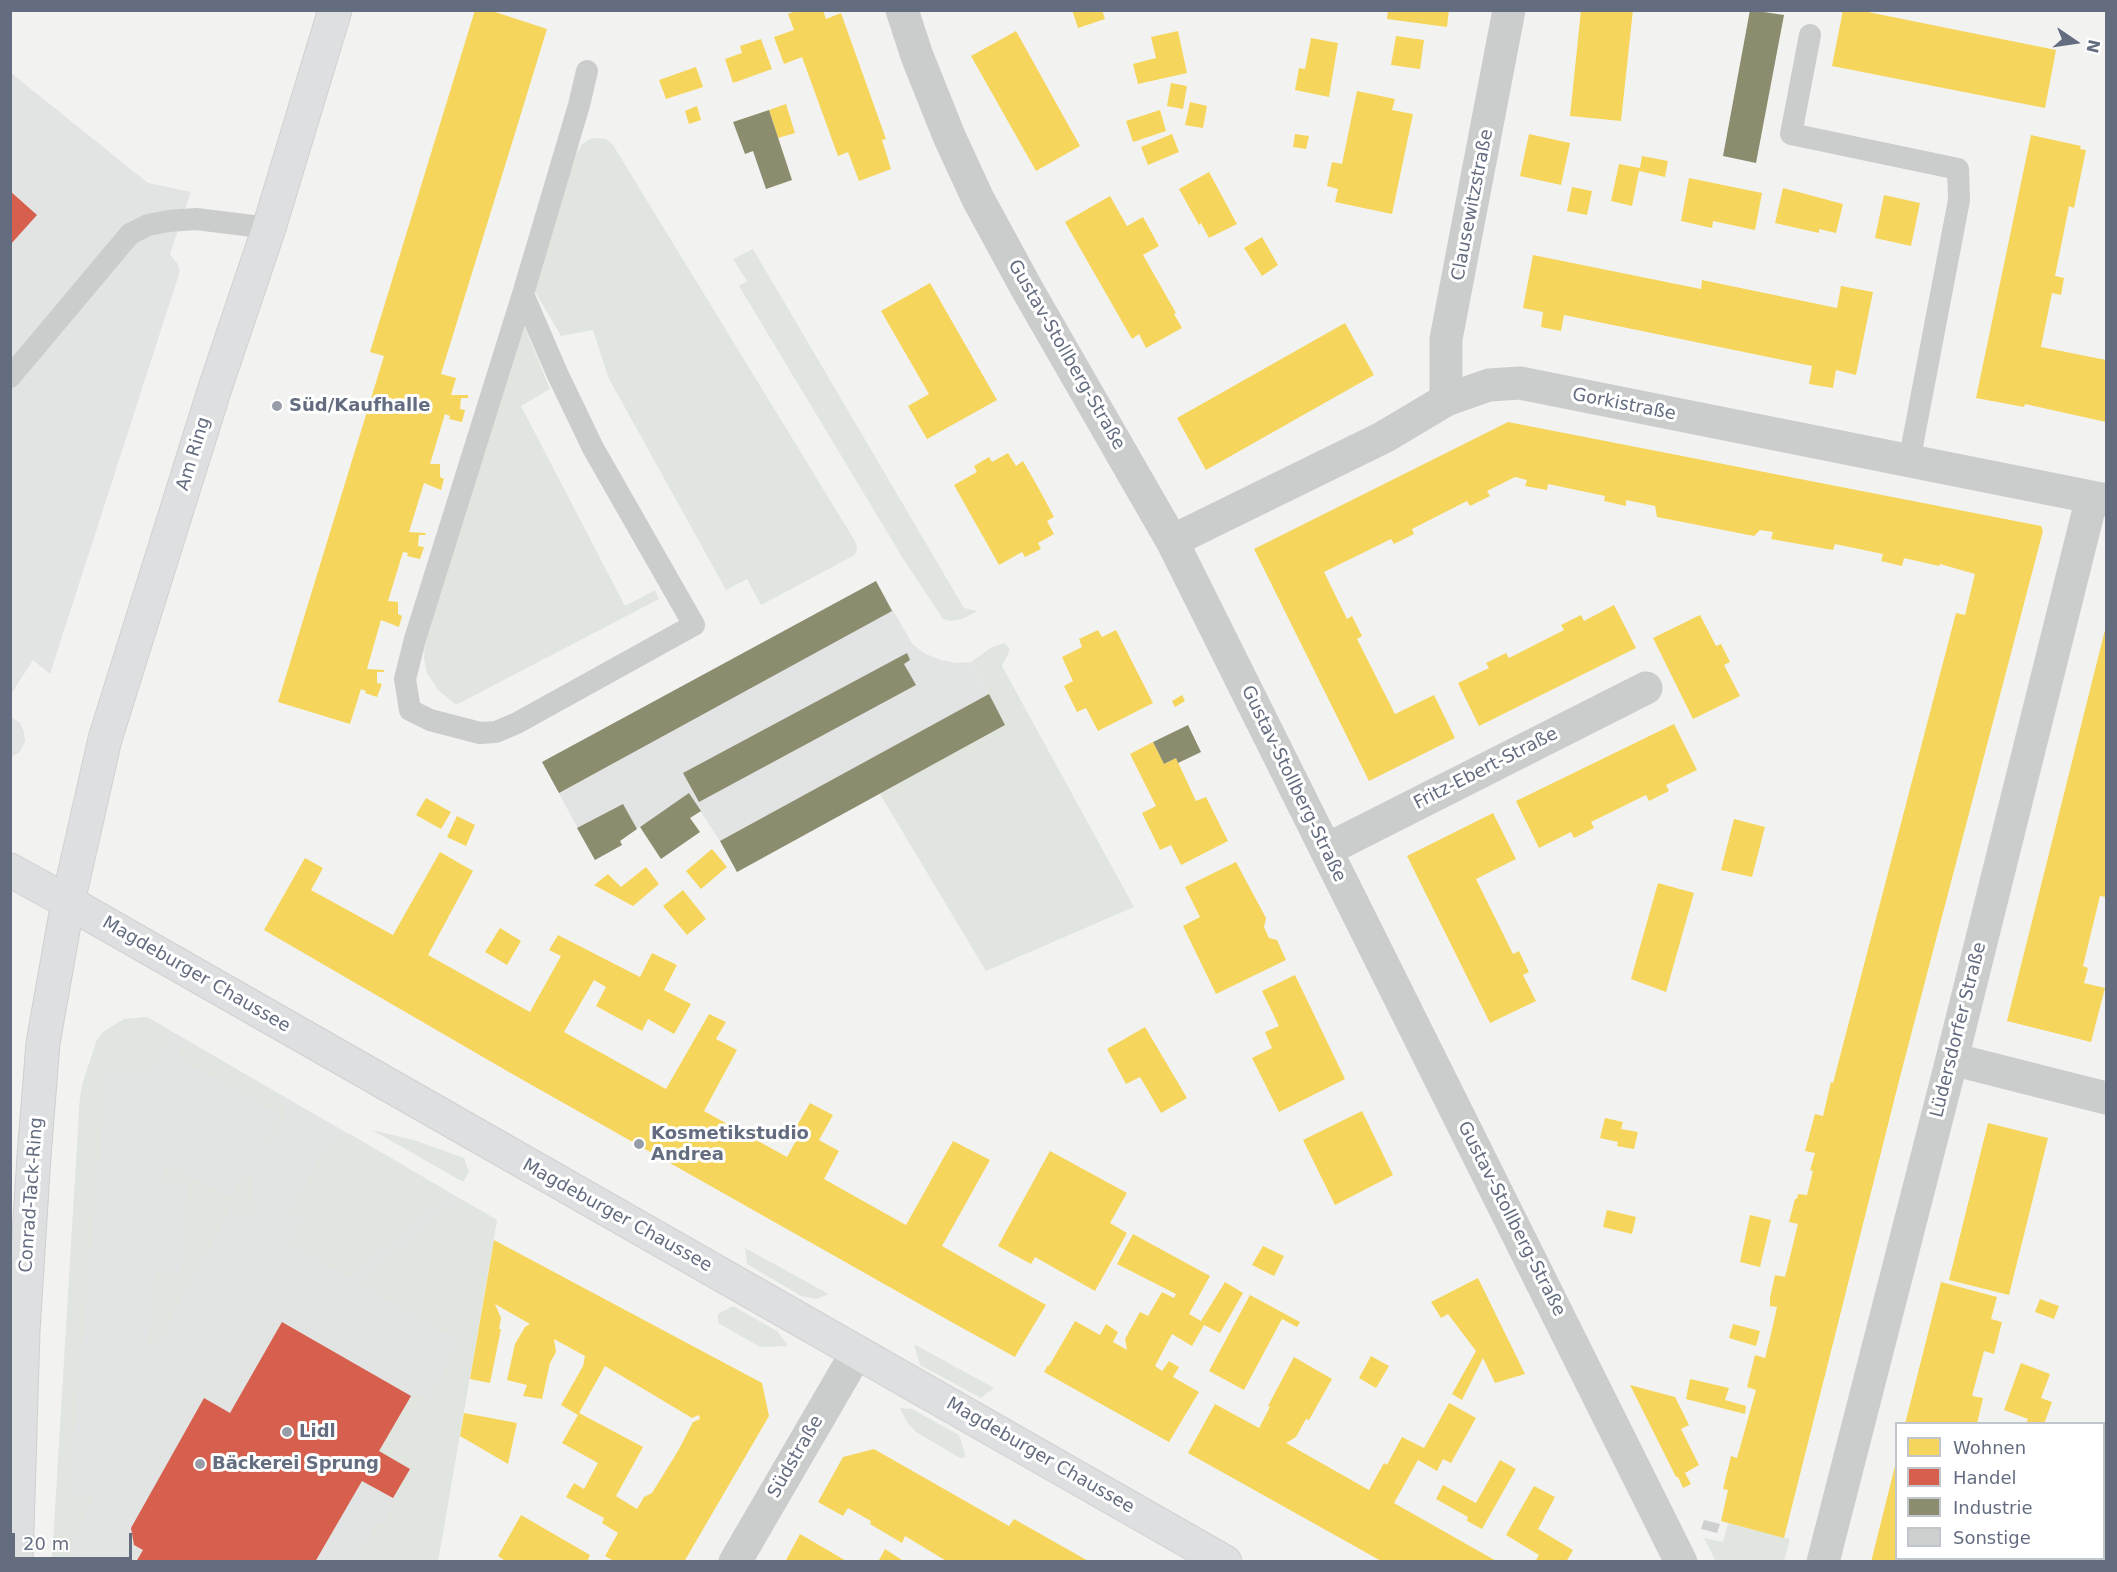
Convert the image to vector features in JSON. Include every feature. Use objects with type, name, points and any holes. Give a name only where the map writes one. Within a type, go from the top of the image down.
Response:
[{"type":"main road","name":"Am Ring","points":[[68,902],[105,739],[215,388],[269,228],[335,10]]},
{"type":"main road","name":"Magdeburger Chaussee","points":[[10,870],[1225,1562]]},
{"type":"main road","name":"Conrad-Tack-Ring","points":[[16,1562],[23,1331],[34,1156],[43,1043],[68,902]]},
{"type":"street","name":"Gustav-Stollberg-Straße","points":[[902,10],[937,106],[978,199],[1172,541],[1682,1562]]},
{"type":"street","name":"Clausewitzstraße","points":[[1446,400],[1446,339],[1509,10]]},
{"type":"street","name":"Gorkistraße","points":[[1172,541],[1384,437],[1446,400],[1489,385],[1520,383],[2099,499]]},
{"type":"street","name":"Lüdersdorfer Straße","points":[[1823,1562],[2099,499]]},
{"type":"street","name":"Fritz-Ebert-Straße","points":[[1326,850],[1646,688]]},
{"type":"street","points":[[1952,1059],[2106,1098]]},
{"type":"street","name":"Südstraße","points":[[735,1562],[857,1352]]},
{"type":"lane","points":[[1810,35],[1791,134],[1958,169],[1959,200],[1909,462]]},
{"type":"lane","points":[[523,294],[593,448],[694,625],[517,723],[496,732],[480,733],[430,720],[410,710],[405,679],[415,639],[523,294],[587,71]]},
{"type":"lane","points":[[10,377],[130,234],[148,225],[196,219],[269,228]]},
{"type":"shaded area","points":[[11,73],[148,183],[191,192],[170,254],[180,271],[50,674],[33,660],[11,694]]},
{"type":"shaded area","points":[[597,138],[606,139],[613,145],[855,541],[857,547],[853,556],[761,605],[747,579],[726,590],[608,377],[593,330],[561,336],[534,290],[574,158],[582,144]]},
{"type":"shaded area","points":[[753,249],[964,608],[978,611],[962,619],[950,621],[943,619],[902,557],[739,286],[747,281],[733,259]]},
{"type":"shaded area","points":[[522,320],[550,389],[521,406],[625,606],[655,590],[659,599],[456,705],[438,690],[427,673],[424,659],[425,640]]},
{"type":"shaded area","points":[[876,581],[913,645],[941,660],[956,663],[971,662],[1005,725],[737,872],[689,794],[620,840],[622,845],[595,860],[542,762]]},
{"type":"shaded area","points":[[1005,643],[1010,650],[1002,666],[1134,907],[986,971],[880,794],[1005,725],[971,662],[992,647]]},
{"type":"shaded area","points":[[10,716],[20,723],[25,741],[20,752],[11,757]]},
{"type":"shaded area","points":[[147,1017],[497,1220],[438,1561],[52,1562],[80,1097],[97,1040],[103,1032],[124,1019]]},
{"type":"shaded area","points":[[147,1017],[171,1031],[149,1075],[106,1073],[69,1493],[95,1495],[71,1539],[69,1561],[52,1561],[80,1097],[97,1040],[103,1032],[124,1019]]},
{"type":"shaded area","points":[[184,1039],[281,1095],[285,1120],[272,1143],[266,1140],[280,1114],[177,1057]]},
{"type":"shaded area","points":[[372,1130],[414,1140],[464,1158],[469,1172],[463,1182]]},
{"type":"shaded area","points":[[350,1134],[449,1192],[348,1277],[290,1243],[304,1220],[289,1212],[324,1151]]},
{"type":"shaded area","points":[[166,1163],[230,1197],[244,1172],[252,1177],[254,1212],[251,1219],[231,1208],[154,1348],[148,1347],[155,1271],[181,1273],[188,1184],[163,1182]]},
{"type":"shaded area","points":[[460,1199],[497,1220],[438,1561],[354,1562],[377,1523],[382,1525],[396,1501],[393,1498],[409,1469],[379,1451],[414,1392],[428,1400],[461,1342],[360,1283]]},
{"type":"shaded area","points":[[745,1248],[829,1294],[817,1299],[801,1296],[747,1264]]},
{"type":"shaded area","points":[[733,1306],[777,1331],[788,1346],[760,1347],[718,1323],[718,1314]]},
{"type":"shaded area","points":[[914,1344],[994,1388],[981,1398],[920,1365]]},
{"type":"shaded area","points":[[900,1408],[912,1409],[959,1435],[966,1457],[960,1458],[916,1432],[907,1422]]},
{"type":"shaded area","points":[[1728,1523],[1790,1539],[1784,1561],[1716,1562],[1704,1538],[1723,1542]]},
{"type":"building: Wohnen","points":[[475,10],[489,10],[547,29],[441,374],[456,378],[451,395],[468,395],[468,398],[461,398],[460,409],[465,410],[462,422],[449,419],[450,416],[445,414],[430,464],[440,464],[440,477],[444,479],[441,490],[424,483],[409,532],[425,533],[426,535],[419,535],[418,546],[424,547],[420,559],[407,556],[408,553],[403,552],[388,601],[398,602],[398,614],[402,616],[399,627],[381,620],[367,669],[384,670],[384,672],[377,672],[377,683],[382,684],[377,697],[361,689],[350,724],[278,702],[384,356],[370,352]]},
{"type":"building: Wohnen","points":[[798,10],[823,10],[826,19],[841,13],[886,139],[882,140],[891,169],[859,181],[848,152],[838,156],[802,57],[784,64],[774,37],[794,30],[788,14]]},
{"type":"building: Wohnen","points":[[1072,10],[1102,10],[1105,19],[1078,28]]},
{"type":"building: Wohnen","points":[[1388,10],[1449,10],[1447,27],[1387,19]]},
{"type":"building: Wohnen","points":[[1581,10],[1633,10],[1621,121],[1570,116]]},
{"type":"building: Wohnen","points":[[1843,10],[1858,10],[2056,50],[2045,108],[1832,66]]},
{"type":"building: Wohnen","points":[[1016,31],[1080,146],[1036,171],[971,56]]},
{"type":"building: Wohnen","points":[[1178,31],[1187,73],[1138,84],[1133,64],[1156,58],[1151,37]]},
{"type":"building: Wohnen","points":[[1396,36],[1424,40],[1420,69],[1391,65]]},
{"type":"building: Wohnen","points":[[1311,38],[1338,43],[1329,97],[1295,90],[1299,68],[1305,69]]},
{"type":"building: Wohnen","points":[[761,39],[772,69],[733,83],[725,59],[742,53],[740,46]]},
{"type":"building: Wohnen","points":[[696,67],[703,87],[666,99],[659,80]]},
{"type":"building: Wohnen","points":[[1171,83],[1187,86],[1183,109],[1167,106]]},
{"type":"building: Wohnen","points":[[1357,91],[1395,99],[1392,110],[1413,114],[1392,214],[1335,202],[1338,189],[1327,186],[1332,162],[1342,164]]},
{"type":"building: Wohnen","points":[[1190,102],[1207,106],[1203,128],[1185,125]]},
{"type":"building: Wohnen","points":[[786,104],[795,133],[778,138],[769,110]]},
{"type":"building: Wohnen","points":[[697,106],[701,120],[689,124],[685,111]]},
{"type":"building: Wohnen","points":[[1160,110],[1166,131],[1133,142],[1126,121]]},
{"type":"building: Wohnen","points":[[1172,134],[1179,152],[1148,165],[1141,147]]},
{"type":"building: Wohnen","points":[[1295,134],[1309,136],[1306,149],[1293,147]]},
{"type":"building: Wohnen","points":[[1529,134],[1570,143],[1561,185],[1520,176]]},
{"type":"building: Wohnen","points":[[2031,135],[2081,146],[2080,149],[2086,150],[2074,208],[2069,206],[2055,276],[2064,278],[2061,295],[2052,293],[2041,347],[2106,360],[2106,422],[2025,404],[2024,407],[1976,398]]},
{"type":"building: Wohnen","points":[[1642,156],[1668,161],[1665,177],[1639,171],[1632,206],[1611,201],[1619,164],[1640,168]]},
{"type":"building: Wohnen","points":[[1209,172],[1237,224],[1209,238],[1179,189]]},
{"type":"building: Wohnen","points":[[1689,178],[1762,193],[1755,230],[1713,221],[1712,228],[1681,221]]},
{"type":"building: Wohnen","points":[[1572,187],[1592,191],[1587,215],[1567,211]]},
{"type":"building: Wohnen","points":[[1783,188],[1843,204],[1836,233],[1819,229],[1819,233],[1775,223]]},
{"type":"building: Wohnen","points":[[1884,195],[1920,203],[1911,246],[1875,238]]},
{"type":"building: Wohnen","points":[[1110,196],[1127,226],[1143,217],[1159,246],[1143,255],[1182,328],[1146,348],[1139,334],[1132,339],[1065,222]]},
{"type":"building: Wohnen","points":[[1262,237],[1278,265],[1262,276],[1244,248]]},
{"type":"building: Wohnen","points":[[1533,255],[1701,289],[1702,280],[1837,308],[1841,286],[1873,292],[1856,375],[1836,370],[1833,388],[1809,384],[1812,366],[1564,315],[1561,331],[1541,327],[1543,312],[1523,308]]},
{"type":"building: Wohnen","points":[[930,283],[997,400],[927,439],[908,406],[929,394],[881,311]]},
{"type":"building: Wohnen","points":[[1345,323],[1374,375],[1206,470],[1177,418]]},
{"type":"building: Wohnen","points":[[1508,422],[2041,526],[2043,531],[1900,1077],[1784,1538],[1721,1521],[1728,1490],[1723,1489],[1731,1456],[1737,1458],[1756,1390],[1747,1387],[1755,1355],[1765,1358],[1771,1334],[1777,1307],[1770,1306],[1775,1275],[1785,1277],[1798,1224],[1789,1222],[1795,1199],[1798,1194],[1807,1195],[1813,1171],[1810,1170],[1815,1153],[1805,1151],[1815,1114],[1823,1116],[1831,1082],[1833,1083],[1956,613],[1965,615],[1975,574],[1940,564],[1939,566],[1904,558],[1902,566],[1881,561],[1883,554],[1835,544],[1833,550],[1771,539],[1773,532],[1760,530],[1754,536],[1657,517],[1655,506],[1626,500],[1626,506],[1604,501],[1605,496],[1548,484],[1547,490],[1525,486],[1527,480],[1515,477],[1487,491],[1490,496],[1470,506],[1467,501],[1412,529],[1414,534],[1394,544],[1391,539],[1324,572],[1347,619],[1352,616],[1362,636],[1357,639],[1395,714],[1434,695],[1455,738],[1369,781],[1254,549]]},
{"type":"building: Wohnen","points":[[1008,453],[1016,466],[1023,461],[1039,489],[1054,517],[1047,521],[1054,534],[1038,543],[1041,549],[1025,557],[1022,552],[999,565],[954,485],[977,472],[974,466],[989,457],[992,462]]},
{"type":"building: Wohnen","points":[[1614,605],[1636,648],[1479,726],[1458,683],[1489,668],[1486,663],[1506,653],[1509,658],[1564,630],[1561,625],[1581,615],[1584,621]]},
{"type":"building: Wohnen","points":[[1700,615],[1716,646],[1721,644],[1730,662],[1724,665],[1740,696],[1693,719],[1653,638]]},
{"type":"building: Wohnen","points":[[2106,626],[2106,897],[2100,896],[2083,966],[2088,968],[2084,983],[2105,988],[2091,1042],[2007,1021]]},
{"type":"building: Wohnen","points":[[1098,630],[1102,637],[1116,630],[1153,703],[1098,731],[1086,708],[1077,712],[1064,686],[1073,681],[1062,657],[1082,647],[1079,639]]},
{"type":"building: Wohnen","points":[[1182,695],[1185,701],[1175,707],[1172,701]]},
{"type":"building: Wohnen","points":[[1674,724],[1697,770],[1666,785],[1669,791],[1649,801],[1646,795],[1591,822],[1594,828],[1574,838],[1571,832],[1539,848],[1516,801]]},
{"type":"building: Wohnen","points":[[1153,742],[1164,764],[1176,758],[1196,801],[1206,797],[1228,841],[1181,865],[1171,845],[1160,850],[1142,813],[1156,806],[1130,754]]},
{"type":"building: Wohnen","points":[[426,798],[451,812],[441,829],[416,815]]},
{"type":"building: Wohnen","points":[[1493,813],[1516,859],[1476,879],[1513,954],[1519,951],[1529,972],[1523,975],[1536,1001],[1490,1023],[1407,856]]},
{"type":"building: Wohnen","points":[[457,816],[475,825],[466,846],[447,837]]},
{"type":"building: Wohnen","points":[[1734,819],[1765,827],[1752,877],[1721,870]]},
{"type":"building: Wohnen","points":[[712,849],[727,867],[701,889],[686,871]]},
{"type":"building: Wohnen","points":[[440,852],[473,871],[428,955],[530,1012],[561,956],[549,950],[558,935],[640,977],[652,953],[677,965],[664,990],[691,1004],[674,1034],[648,1019],[642,1031],[596,1006],[606,987],[594,980],[564,1032],[666,1089],[709,1014],[726,1022],[716,1039],[737,1050],[704,1111],[787,1157],[802,1130],[796,1127],[810,1103],[833,1115],[819,1140],[839,1151],[824,1179],[906,1225],[953,1141],[990,1160],[942,1246],[1046,1305],[1015,1357],[514,1075],[264,930],[305,858],[323,868],[311,890],[393,935]]},
{"type":"building: Wohnen","points":[[1236,862],[1266,918],[1264,927],[1269,938],[1277,940],[1286,960],[1216,994],[1183,926],[1200,917],[1185,887]]},
{"type":"building: Wohnen","points":[[646,867],[659,884],[633,906],[594,885],[608,874],[621,887]]},
{"type":"building: Wohnen","points":[[1658,883],[1694,893],[1666,992],[1631,979]]},
{"type":"building: Wohnen","points":[[683,890],[706,919],[687,935],[663,906]]},
{"type":"building: Wohnen","points":[[500,928],[521,941],[507,965],[485,952]]},
{"type":"building: Wohnen","points":[[1295,975],[1345,1079],[1279,1112],[1252,1058],[1272,1048],[1265,1032],[1279,1026],[1262,991]]},
{"type":"building: Wohnen","points":[[1145,1027],[1187,1098],[1161,1113],[1140,1077],[1126,1084],[1107,1049]]},
{"type":"building: Wohnen","points":[[1362,1111],[1393,1175],[1335,1205],[1303,1140]]},
{"type":"building: Wohnen","points":[[1605,1118],[1623,1122],[1621,1129],[1638,1132],[1634,1149],[1617,1146],[1618,1142],[1600,1138]]},
{"type":"building: Wohnen","points":[[1988,1123],[2048,1138],[2009,1295],[1949,1280]]},
{"type":"building: Wohnen","points":[[1050,1151],[1127,1193],[1110,1223],[1127,1233],[1095,1291],[1035,1257],[1031,1264],[998,1246]]},
{"type":"building: Wohnen","points":[[1607,1210],[1636,1217],[1632,1234],[1603,1227]]},
{"type":"building: Wohnen","points":[[1750,1215],[1771,1220],[1760,1267],[1740,1262]]},
{"type":"building: Wohnen","points":[[1133,1234],[1210,1276],[1189,1314],[1201,1321],[1225,1282],[1243,1293],[1220,1333],[1204,1325],[1192,1346],[1172,1334],[1155,1366],[1162,1371],[1169,1361],[1179,1367],[1173,1377],[1199,1392],[1169,1442],[1044,1372],[1075,1321],[1100,1335],[1106,1324],[1118,1332],[1113,1342],[1127,1350],[1125,1339],[1140,1312],[1148,1316],[1162,1292],[1174,1298],[1176,1294],[1117,1264]]},
{"type":"building: Wohnen","points":[[494,1240],[762,1383],[769,1416],[684,1562],[611,1562],[612,1560],[605,1556],[618,1533],[602,1523],[604,1518],[566,1497],[574,1483],[584,1489],[598,1463],[562,1443],[578,1415],[561,1405],[583,1366],[585,1356],[554,1339],[556,1352],[550,1363],[542,1399],[523,1396],[527,1385],[507,1380],[515,1344],[525,1327],[530,1324],[495,1304],[501,1318],[499,1329],[501,1329],[490,1383],[470,1379]],"holes":[[[605,1366],[692,1418],[699,1415],[700,1419],[693,1422],[652,1493],[644,1497],[637,1509],[616,1496],[643,1447],[579,1413]]]},
{"type":"building: Wohnen","points":[[1263,1246],[1284,1256],[1274,1276],[1252,1265]]},
{"type":"building: Wohnen","points":[[1478,1278],[1525,1374],[1495,1383],[1483,1358],[1462,1400],[1452,1394],[1476,1351],[1448,1314],[1441,1318],[1431,1302]]},
{"type":"building: Wohnen","points":[[1941,1282],[1997,1297],[1991,1319],[2002,1322],[1994,1354],[1984,1351],[1972,1396],[1983,1398],[1977,1422],[1906,1422]]},
{"type":"building: Wohnen","points":[[1250,1295],[1300,1322],[1297,1327],[1282,1319],[1244,1390],[1209,1371]]},
{"type":"building: Wohnen","points":[[2040,1299],[2059,1306],[2054,1319],[2035,1312]]},
{"type":"building: Wohnen","points":[[1733,1324],[1760,1331],[1756,1346],[1729,1338]]},
{"type":"building: Wohnen","points":[[1371,1356],[1389,1366],[1376,1388],[1359,1378]]},
{"type":"building: Wohnen","points":[[1294,1357],[1332,1379],[1309,1420],[1306,1419],[1296,1437],[1286,1443],[1369,1490],[1384,1463],[1387,1465],[1402,1437],[1424,1448],[1449,1403],[1476,1418],[1451,1463],[1443,1459],[1437,1471],[1418,1460],[1394,1503],[1498,1562],[1383,1562],[1188,1453],[1215,1404],[1259,1428]]},
{"type":"building: Wohnen","points":[[2021,1363],[2050,1374],[2041,1398],[2052,1402],[2045,1422],[2027,1422],[2028,1419],[2004,1410]]},
{"type":"building: Wohnen","points":[[1690,1379],[1729,1388],[1725,1400],[1746,1406],[1745,1414],[1686,1399]]},
{"type":"building: Wohnen","points":[[1630,1385],[1675,1397],[1689,1425],[1681,1429],[1699,1465],[1685,1473],[1691,1484],[1683,1488],[1676,1477]]},
{"type":"building: Wohnen","points":[[464,1413],[517,1423],[508,1464],[460,1436]]},
{"type":"building: Wohnen","points":[[874,1449],[1009,1526],[1014,1519],[1090,1562],[948,1562],[905,1536],[902,1543],[848,1508],[843,1516],[818,1502],[843,1457]]},
{"type":"building: Wohnen","points":[[1500,1460],[1516,1469],[1482,1529],[1467,1521],[1468,1517],[1436,1499],[1443,1485],[1476,1503]]},
{"type":"building: Wohnen","points":[[1895,1466],[1895,1560],[1942,1560],[1942,1562],[1871,1562]]},
{"type":"building: Wohnen","points":[[1534,1486],[1555,1497],[1538,1529],[1573,1550],[1566,1562],[1535,1562],[1539,1555],[1506,1535]]},
{"type":"building: Wohnen","points":[[521,1515],[590,1555],[588,1560],[591,1562],[507,1562],[498,1556]]},
{"type":"building: Wohnen","points":[[800,1534],[848,1562],[785,1562]]},
{"type":"building: Wohnen","points":[[885,1549],[905,1562],[878,1562]]},
{"type":"building: Wohnen","points":[[1970,1560],[2050,1561],[1974,1562]]},
{"type":"building: Handel","points":[[10,191],[37,215],[10,245]]},
{"type":"building: Handel","name":"Lidl","points":[[282,1322],[411,1396],[379,1451],[410,1469],[393,1498],[362,1481],[315,1562],[136,1562],[143,1550],[134,1545],[131,1528],[204,1398],[230,1413]]},
{"type":"building: Industrie","points":[[1750,10],[1784,15],[1756,163],[1723,156]]},
{"type":"building: Industrie","points":[[769,110],[792,180],[766,189],[753,151],[745,154],[733,122]]},
{"type":"building: Industrie","points":[[876,581],[892,611],[559,793],[542,762]]},
{"type":"building: Industrie","points":[[907,653],[910,660],[904,664],[916,685],[699,802],[683,773]]},
{"type":"building: Industrie","points":[[989,694],[1005,725],[737,872],[720,841]]},
{"type":"building: Industrie","points":[[1188,725],[1201,752],[1178,763],[1176,758],[1164,764],[1153,742]]},
{"type":"building: Industrie","points":[[689,793],[701,811],[690,818],[700,832],[661,859],[640,827]]},
{"type":"building: Industrie","points":[[623,804],[637,829],[620,841],[622,845],[595,860],[577,828]]},
{"type":"building: Sonstige","points":[[1704,1520],[1720,1524],[1717,1533],[1701,1529]]},
{"type":"place","name":"Süd/Kaufhalle","points":[[277,406]]},
{"type":"place","name":"Kosmetikstudio Andrea","points":[[639,1144]]},
{"type":"place","name":"Lidl","points":[[287,1432]]},
{"type":"place","name":"Bäckerei Sprung","points":[[200,1464]]}]
